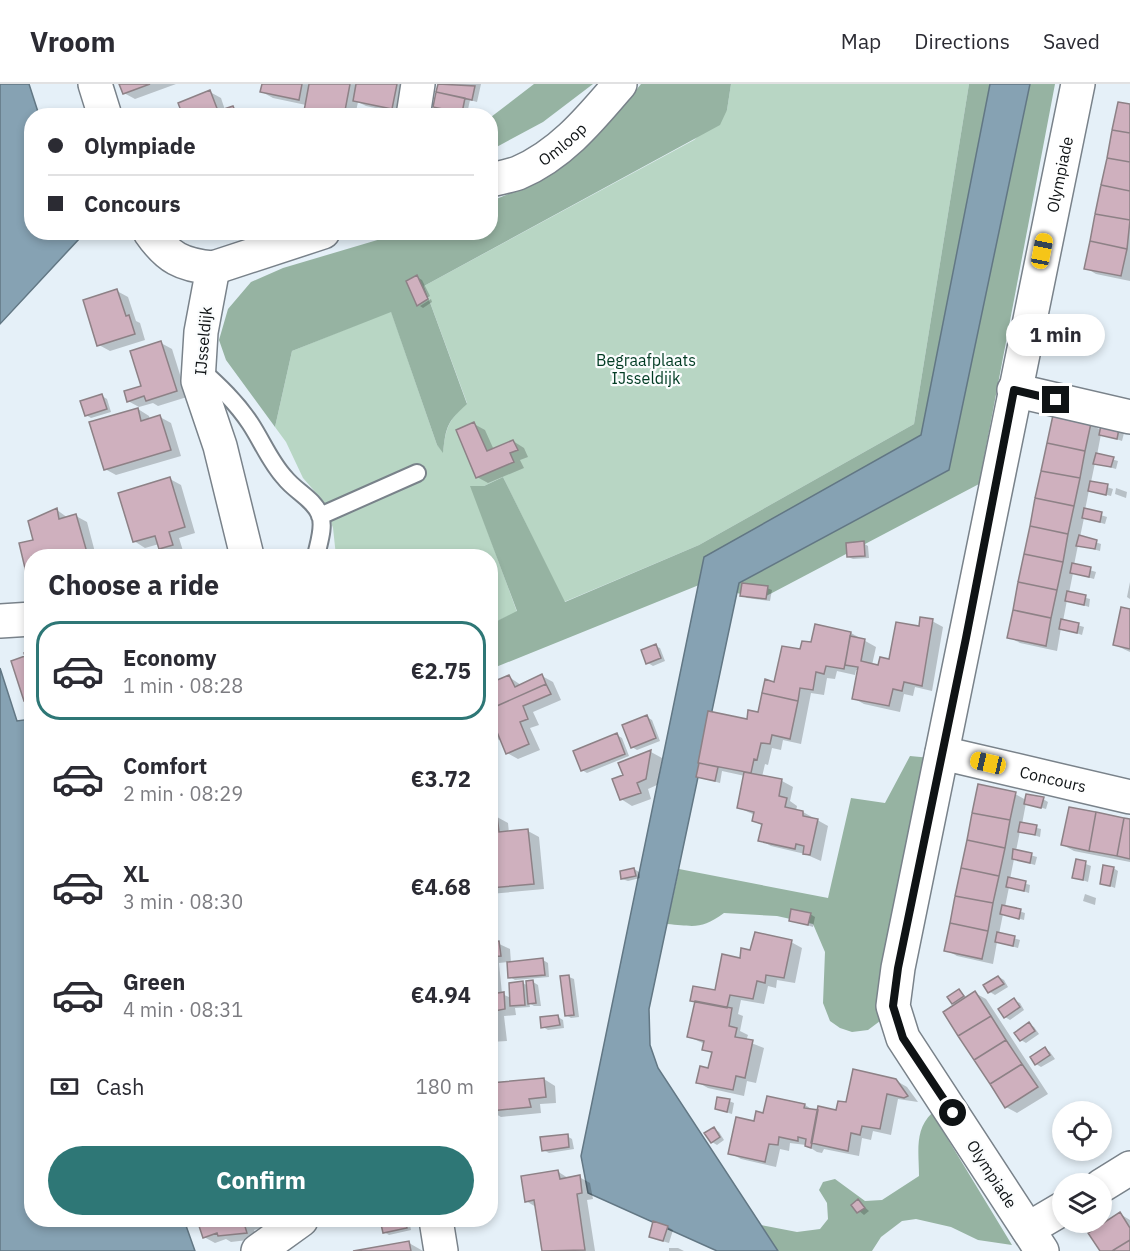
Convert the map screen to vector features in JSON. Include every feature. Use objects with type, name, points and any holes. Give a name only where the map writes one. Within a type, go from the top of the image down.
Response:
[{"type":"street","points":[[94,84],[102,108]]},
{"type":"street","points":[[414,108],[418,84]]},
{"type":"street","name":"Omloop","points":[[498,178],[518,173],[555,151],[585,125],[620,84]]},
{"type":"street","name":"Olympiade","points":[[1035,1240],[903,1038],[893,1006],[898,968],[1078,84]]},
{"type":"street","points":[[155,240],[175,258],[189,265],[213,268],[299,240]]},
{"type":"street","name":"IJsseldijk","points":[[213,268],[201,332],[198,381],[220,446],[245,549]]},
{"type":"street","points":[[1014,390],[1130,417]]},
{"type":"street","points":[[0,621],[24,620]]},
{"type":"street","name":"Concours","points":[[942,753],[1130,797]]},
{"type":"street","points":[[1112,1179],[1130,1168]]},
{"type":"street","points":[[1035,1240],[1052,1220]]},
{"type":"street","points":[[258,1251],[292,1227]]},
{"type":"street","points":[[437,1227],[441,1251]]},
{"type":"lane","points":[[199,368],[233,399],[285,479],[306,497],[320,516],[321,534],[318,549]]},
{"type":"lane","points":[[320,516],[417,473]]},
{"type":"green space","points":[[534,84],[593,84],[543,122],[498,146],[498,112]]},
{"type":"green space","points":[[641,84],[731,84],[727,110],[720,125],[424,286],[467,404],[455,415],[449,425],[443,453],[437,445],[391,312],[292,351],[275,427],[226,360],[219,340],[228,309],[251,282],[283,268],[377,240],[498,240],[498,198],[514,192],[555,168],[592,138]]},
{"type":"green space","name":"Begraafplaats IJsseldijk","points":[[731,84],[969,84],[914,424],[699,545],[564,602],[503,477],[484,486],[471,486],[494,549],[335,549],[333,528],[324,502],[303,478],[286,442],[275,427],[292,351],[391,311],[437,445],[443,452],[449,425],[467,403],[424,286],[694,140],[727,110]]},
{"type":"green space","points":[[969,84],[990,84],[921,435],[705,557],[699,585],[498,666],[498,620],[517,611],[498,560],[498,549],[494,549],[470,486],[484,486],[503,477],[565,602],[699,545],[914,424]]},
{"type":"green space","points":[[1030,84],[1055,84],[979,484],[760,599],[737,593],[739,583],[949,470]]},
{"type":"green space","name":"Begraafplaats IJsseldijk","points":[[498,560],[517,612],[498,621]]},
{"type":"green space","points":[[910,756],[931,758],[884,1018],[868,1030],[852,1032],[830,1021],[823,1003],[825,952],[813,924],[777,916],[724,913],[697,926],[667,924],[679,869],[828,898],[851,798],[885,803]]},
{"type":"green space","points":[[932,1113],[1012,1245],[978,1240],[951,1227],[916,1219],[902,1221],[881,1237],[872,1251],[778,1251],[761,1225],[797,1232],[820,1229],[828,1219],[827,1203],[819,1190],[823,1182],[835,1179],[865,1201],[882,1200],[919,1176],[920,1134]]},
{"type":"water","points":[[0,84],[29,84],[37,108],[24,108],[24,240],[78,240],[0,324]]},
{"type":"water","points":[[990,84],[1030,84],[949,470],[739,583],[649,1009],[650,1045],[658,1068],[778,1251],[717,1251],[588,1193],[581,1156],[704,557],[921,435]]},
{"type":"water","points":[[0,668],[17,721],[24,720],[24,1227],[186,1227],[195,1251],[0,1251]]},
{"type":"building","points":[[119,84],[150,84],[123,94]]},
{"type":"building","points":[[262,84],[302,84],[299,100],[260,92]]},
{"type":"building","points":[[309,84],[350,84],[346,108],[305,108]]},
{"type":"building","points":[[356,84],[397,84],[392,108],[353,101]]},
{"type":"building","points":[[438,84],[475,86],[472,100],[436,92]]},
{"type":"building","points":[[210,90],[217,108],[180,108],[178,103]]},
{"type":"building","points":[[436,92],[465,98],[463,108],[433,107]]},
{"type":"building","points":[[1118,102],[1130,104],[1130,133],[1112,130]]},
{"type":"building","points":[[1112,130],[1130,133],[1130,162],[1107,158]]},
{"type":"building","points":[[1107,158],[1130,162],[1130,191],[1101,185]]},
{"type":"building","points":[[1101,185],[1130,191],[1130,220],[1095,214]]},
{"type":"building","points":[[1095,214],[1130,220],[1127,249],[1090,241]]},
{"type":"building","points":[[1090,241],[1127,249],[1121,276],[1084,269]]},
{"type":"building","points":[[417,275],[428,299],[417,306],[406,281]]},
{"type":"building","points":[[117,289],[135,334],[97,346],[83,300]]},
{"type":"building","points":[[161,341],[177,391],[146,401],[144,396],[127,402],[124,391],[141,386],[130,351]]},
{"type":"building","points":[[102,394],[107,409],[85,416],[80,401]]},
{"type":"building","points":[[138,408],[141,421],[160,415],[171,450],[104,470],[89,422]]},
{"type":"building","points":[[1053,415],[1091,423],[1085,451],[1047,443]]},
{"type":"building","points":[[474,422],[487,451],[513,440],[518,450],[510,453],[514,462],[476,478],[456,430]]},
{"type":"building","points":[[1101,425],[1119,429],[1117,439],[1099,435]]},
{"type":"building","points":[[1047,443],[1085,451],[1080,478],[1041,471]]},
{"type":"building","points":[[1096,453],[1114,457],[1111,467],[1093,464]]},
{"type":"building","points":[[1041,471],[1080,478],[1074,506],[1035,498]]},
{"type":"building","points":[[170,477],[185,527],[169,532],[173,545],[159,549],[155,536],[133,542],[118,493]]},
{"type":"building","points":[[1090,481],[1108,484],[1106,495],[1088,491]]},
{"type":"building","points":[[1035,498],[1074,506],[1068,534],[1030,526]]},
{"type":"building","points":[[57,508],[59,519],[76,514],[86,549],[24,549],[24,564],[19,543],[33,540],[28,521]]},
{"type":"building","points":[[1084,508],[1102,512],[1100,522],[1082,518]]},
{"type":"building","points":[[1030,526],[1068,534],[1063,562],[1024,554]]},
{"type":"building","points":[[1079,535],[1097,540],[1095,549],[1076,546]]},
{"type":"building","points":[[864,541],[865,556],[847,557],[846,543]]},
{"type":"building","points":[[1024,554],[1063,562],[1057,590],[1018,582]]},
{"type":"building","points":[[1072,563],[1091,567],[1089,577],[1070,573]]},
{"type":"building","points":[[1018,582],[1057,590],[1051,618],[1013,610]]},
{"type":"building","points":[[742,583],[768,586],[766,599],[740,596]]},
{"type":"building","points":[[1067,591],[1086,595],[1084,605],[1065,601]]},
{"type":"building","points":[[1121,607],[1130,609],[1130,649],[1113,645]]},
{"type":"building","points":[[1013,610],[1051,618],[1046,646],[1007,638]]},
{"type":"building","points":[[920,617],[933,619],[922,686],[904,682],[902,691],[893,689],[889,706],[852,699],[858,667],[845,665],[850,636],[865,639],[861,661],[878,665],[880,657],[889,659],[896,622],[919,626]]},
{"type":"building","points":[[1061,619],[1079,623],[1077,633],[1059,629]]},
{"type":"building","points":[[815,624],[851,632],[844,669],[826,666],[824,674],[816,672],[813,690],[800,688],[798,701],[762,693],[765,679],[774,682],[782,646],[800,649],[802,641],[811,642]]},
{"type":"building","points":[[656,644],[661,658],[646,664],[641,650]]},
{"type":"building","points":[[24,656],[24,701],[11,661]]},
{"type":"building","points":[[542,674],[546,684],[498,705],[498,680],[509,675],[515,687]]},
{"type":"building","points":[[546,684],[551,694],[523,706],[528,719],[520,722],[529,744],[506,754],[498,734],[498,705]]},
{"type":"building","points":[[762,693],[798,701],[790,739],[772,735],[770,744],[761,743],[751,773],[698,763],[708,711],[747,719],[748,710],[758,712]]},
{"type":"building","points":[[647,715],[656,738],[631,748],[622,725]]},
{"type":"building","points":[[617,733],[625,754],[581,771],[573,751]]},
{"type":"building","points":[[651,750],[646,779],[637,783],[641,793],[620,800],[612,779],[623,775],[618,763]]},
{"type":"building","points":[[699,763],[718,767],[715,781],[696,777]]},
{"type":"building","points":[[744,772],[782,779],[779,796],[787,798],[785,807],[803,811],[803,816],[818,819],[810,855],[803,854],[804,846],[796,844],[795,849],[758,841],[762,824],[752,821],[754,812],[737,808]]},
{"type":"building","points":[[978,784],[1016,792],[1010,820],[972,813]]},
{"type":"building","points":[[1026,794],[1044,797],[1041,808],[1024,804]]},
{"type":"building","points":[[1069,807],[1096,812],[1089,851],[1061,845]]},
{"type":"building","points":[[1096,812],[1124,818],[1117,856],[1089,851]]},
{"type":"building","points":[[972,813],[1010,820],[1005,848],[967,840]]},
{"type":"building","points":[[1124,818],[1130,819],[1130,859],[1117,856]]},
{"type":"building","points":[[1020,822],[1037,825],[1035,835],[1018,832]]},
{"type":"building","points":[[498,824],[499,832],[528,829],[534,884],[498,887]]},
{"type":"building","points":[[967,840],[1005,848],[999,876],[961,868]]},
{"type":"building","points":[[1013,849],[1032,853],[1030,863],[1012,859]]},
{"type":"building","points":[[1076,859],[1086,861],[1083,880],[1072,878]]},
{"type":"building","points":[[1103,865],[1114,867],[1110,886],[1100,884]]},
{"type":"building","points":[[634,868],[636,876],[621,879],[620,871]]},
{"type":"building","points":[[961,868],[999,876],[993,903],[955,896]]},
{"type":"building","points":[[1008,877],[1026,881],[1024,891],[1006,887]]},
{"type":"building","points":[[955,896],[993,903],[988,931],[950,923]]},
{"type":"building","points":[[1002,905],[1021,909],[1019,919],[1000,914]]},
{"type":"building","points":[[791,909],[811,913],[808,925],[789,921]]},
{"type":"building","points":[[950,923],[988,931],[982,959],[944,951]]},
{"type":"building","points":[[755,932],[792,940],[784,978],[766,975],[765,983],[757,981],[753,999],[730,995],[727,1008],[690,1001],[693,986],[715,990],[722,954],[740,958],[741,948],[750,950]]},
{"type":"building","points":[[997,932],[1015,936],[1013,946],[995,942]]},
{"type":"building","points":[[499,941],[501,956],[498,956]]},
{"type":"building","points":[[543,958],[545,975],[508,978],[507,962]]},
{"type":"building","points":[[569,975],[574,1015],[565,1016],[560,976]]},
{"type":"building","points":[[998,976],[1004,984],[988,993],[983,985]]},
{"type":"building","points":[[533,980],[536,1003],[528,1004],[526,981]]},
{"type":"building","points":[[523,981],[525,1005],[510,1006],[509,983]]},
{"type":"building","points":[[959,989],[964,996],[952,1004],[947,997]]},
{"type":"building","points":[[975,991],[991,1016],[958,1036],[943,1012]]},
{"type":"building","points":[[504,992],[505,1009],[498,1010],[498,993]]},
{"type":"building","points":[[1014,998],[1020,1007],[1004,1018],[998,1009]]},
{"type":"building","points":[[695,1001],[732,1008],[729,1026],[737,1028],[735,1037],[753,1040],[745,1078],[736,1076],[733,1090],[696,1083],[700,1066],[708,1068],[712,1052],[702,1050],[704,1041],[687,1037]]},
{"type":"building","points":[[558,1015],[560,1025],[541,1028],[540,1017]]},
{"type":"building","points":[[991,1016],[1006,1040],[974,1060],[958,1036]]},
{"type":"building","points":[[1029,1022],[1035,1031],[1020,1041],[1014,1033]]},
{"type":"building","points":[[1006,1040],[1022,1064],[990,1084],[974,1060]]},
{"type":"building","points":[[1045,1047],[1050,1055],[1035,1065],[1030,1057]]},
{"type":"building","points":[[1022,1064],[1038,1087],[1005,1108],[990,1084]]},
{"type":"building","points":[[853,1069],[896,1079],[908,1096],[904,1098],[887,1094],[880,1129],[862,1126],[860,1135],[851,1133],[848,1151],[811,1143],[818,1106],[836,1110],[838,1101],[846,1102]]},
{"type":"building","points":[[544,1078],[546,1097],[529,1099],[531,1107],[498,1110],[498,1082]]},
{"type":"building","points":[[767,1096],[805,1104],[804,1108],[818,1110],[811,1148],[805,1146],[806,1139],[798,1137],[798,1141],[779,1137],[778,1145],[769,1144],[765,1162],[728,1154],[736,1117],[754,1121],[756,1111],[763,1113]]},
{"type":"building","points":[[717,1097],[730,1099],[727,1112],[715,1109]]},
{"type":"building","points":[[714,1127],[720,1137],[711,1143],[704,1133]]},
{"type":"building","points":[[568,1134],[569,1147],[542,1151],[540,1137]]},
{"type":"building","points":[[558,1170],[560,1179],[580,1175],[582,1193],[577,1194],[585,1250],[542,1251],[534,1200],[525,1202],[521,1176]]},
{"type":"building","points":[[858,1199],[865,1208],[857,1213],[851,1205]]},
{"type":"building","points":[[1120,1212],[1130,1228],[1130,1240],[1112,1251],[1100,1251],[1088,1233],[1112,1233],[1112,1217]]},
{"type":"building","points":[[653,1221],[668,1226],[663,1241],[649,1237]]},
{"type":"building","points":[[199,1227],[245,1227],[247,1233],[218,1236],[217,1233],[203,1238]]},
{"type":"building","points":[[382,1227],[407,1228],[383,1233]]},
{"type":"building","points":[[1130,1240],[1130,1251],[1112,1251]]},
{"type":"building","points":[[409,1241],[411,1251],[353,1251]]},
{"type":"route","points":[[953,1113],[903,1038],[893,1006],[898,968],[1014,390],[1056,400]]}]
